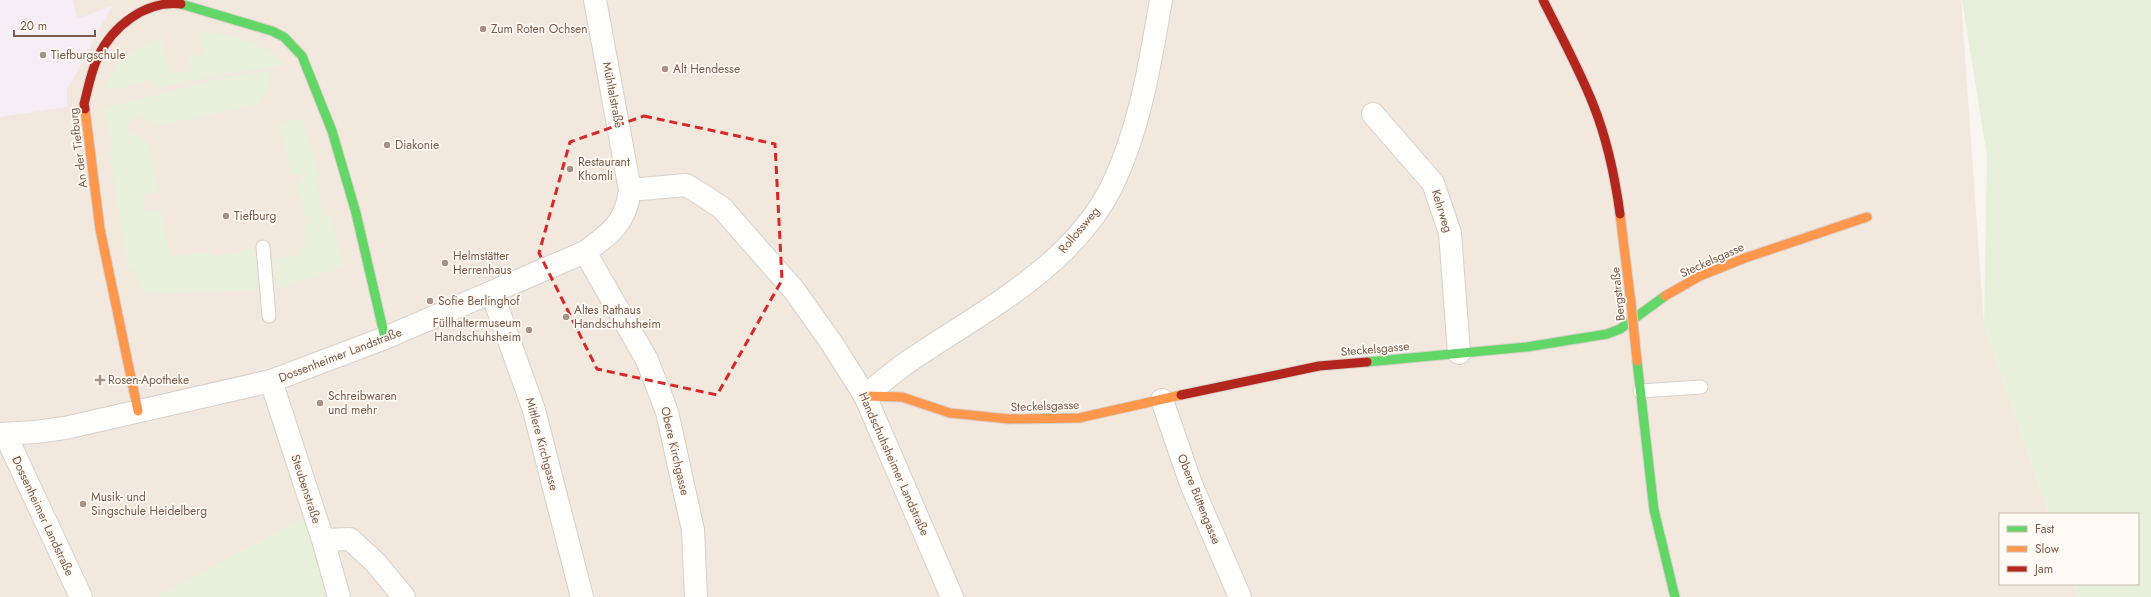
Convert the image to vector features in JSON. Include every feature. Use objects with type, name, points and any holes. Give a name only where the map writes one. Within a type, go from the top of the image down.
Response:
[{"type":"street","name":"Mühltalstraße","points":[[595,0],[630,190]]},
{"type":"street","name":"Rollossweg","points":[[865,396],[905,364],[1010,294],[1065,249],[1093,216],[1111,188],[1140,112],[1161,0]]},
{"type":"street","name":"Bergstraße","points":[[1543,0],[1593,104],[1602,131],[1617,192],[1654,510],[1675,597]]},
{"type":"street","name":"An der Tiefburg","points":[[138,411],[100,229],[84,104],[97,58],[105,44],[124,21],[133,13],[155,1],[178,3],[272,32],[284,37],[302,56],[332,131],[356,213],[385,338]]},
{"type":"street","name":"Kehrweg","points":[[1373,114],[1433,183],[1450,233],[1459,353]]},
{"type":"street","name":"Handschuhsheimer Landstraße","points":[[630,190],[686,185],[722,208],[794,290],[833,345],[865,396],[952,597]]},
{"type":"street","name":"Dossenheimer Landstraße","points":[[81,597],[2,434],[65,428],[271,381],[385,338],[585,252],[611,233],[617,226],[628,207],[630,190]]},
{"type":"street","name":"Steckelsgasse","points":[[865,396],[902,397],[950,413],[1029,420],[1079,418],[1242,381],[1318,366],[1527,347],[1607,334],[1620,329],[1654,303],[1700,276],[1745,258],[1867,217]]},
{"type":"street","name":"Obere Kirchgasse","points":[[585,252],[647,360],[667,412],[693,530],[696,597]]},
{"type":"street","name":"Mittlere Kirchgasse","points":[[492,293],[534,410],[582,597]]},
{"type":"street","name":"Steubenstraße","points":[[271,381],[323,540],[339,597]]},
{"type":"street","name":"Obere Büttengasse","points":[[1162,400],[1191,484],[1240,597]]},
{"type":"street","points":[[323,540],[350,539],[375,562],[404,597]]},
{"type":"lane","points":[[263,247],[269,316]]},
{"type":"lane","points":[[1640,391],[1701,388]]},
{"type":"highlighted area","points":[[644,116],[775,144],[782,280],[717,395],[597,369],[539,253],[570,142]]},
{"type":"shaded area","points":[[0,0],[1961,0],[1984,325],[2049,513],[1999,513],[1999,585],[2073,585],[2078,597],[0,597]]},
{"type":"shaded area","name":"Tiefburgschule","points":[[0,0],[73,0],[77,19],[112,6],[67,90],[67,107],[0,117]]},
{"type":"green space","points":[[1962,0],[2151,0],[2151,597],[2078,597],[2073,585],[2139,585],[2139,513],[2049,513],[1984,325],[1987,156]]},
{"type":"green space","points":[[199,32],[222,34],[256,44],[267,50],[284,65],[225,74],[156,88],[153,79],[114,90],[104,88],[116,68],[127,56],[133,51],[161,36],[170,75],[191,70],[188,58],[204,54]]},
{"type":"green space","points":[[269,71],[271,82],[259,104],[158,126],[137,113],[126,129],[148,143],[158,192],[142,195],[145,212],[161,210],[170,256],[213,252],[214,256],[228,254],[230,251],[230,254],[244,252],[244,249],[254,249],[257,290],[155,294],[140,290],[134,269],[128,270],[109,146],[112,146],[104,108],[227,77]]},
{"type":"green space","points":[[302,117],[320,178],[316,180],[323,214],[330,216],[344,266],[277,290],[274,258],[297,257],[297,250],[305,250],[306,241],[304,225],[311,224],[310,217],[303,218],[302,202],[295,184],[302,182],[300,173],[293,174],[278,126]]},
{"type":"green space","points":[[305,517],[325,597],[156,597]]},
{"type":"traffic: fast","points":[[181,4],[272,31],[284,37],[302,56],[332,131],[356,213],[385,338]]},
{"type":"traffic: fast","points":[[1367,362],[1527,347],[1607,334],[1620,329],[1665,296]]},
{"type":"traffic: fast","points":[[1637,361],[1654,510],[1675,597]]},
{"type":"traffic: slow","points":[[85,109],[100,229],[138,411]]},
{"type":"traffic: slow","points":[[1620,214],[1631,303]]},
{"type":"traffic: slow","points":[[1665,296],[1700,276],[1745,258],[1867,217]]},
{"type":"traffic: slow","points":[[1631,303],[1637,361]]},
{"type":"traffic: slow","points":[[865,396],[902,397],[950,413],[1009,419],[1079,418],[1181,395]]},
{"type":"traffic: jam","points":[[1543,0],[1582,78],[1598,117],[1610,158],[1620,214]]},
{"type":"traffic: jam","points":[[85,109],[84,104],[93,68],[104,46],[121,26],[131,18],[155,6],[181,4]]},
{"type":"traffic: jam","points":[[1181,395],[1319,366],[1367,362]]},
{"type":"place","name":"Zum Roten Ochsen","points":[[483,29]]},
{"type":"place","name":"Tiefburgschule","points":[[43,55]]},
{"type":"place","name":"Alt Hendesse","points":[[665,69]]},
{"type":"place","name":"Diakonie","points":[[387,145]]},
{"type":"place","name":"Restaurant Khomli","points":[[570,169]]},
{"type":"place","name":"Tiefburg","points":[[226,216]]},
{"type":"place","name":"Helmstätter Herrenhaus","points":[[445,263]]},
{"type":"place","name":"Sofie Berlinghof","points":[[430,301]]},
{"type":"place","name":"Altes Rathaus Handschuhsheim","points":[[566,317]]},
{"type":"place","name":"Füllhaltermuseum Handschuhsheim","points":[[529,330]]},
{"type":"place","name":"Rosen-Apotheke","points":[[100,380]]},
{"type":"place","name":"Schreibwaren und mehr","points":[[320,403]]},
{"type":"place","name":"Musik- und Singschule Heidelberg","points":[[83,504]]}]
